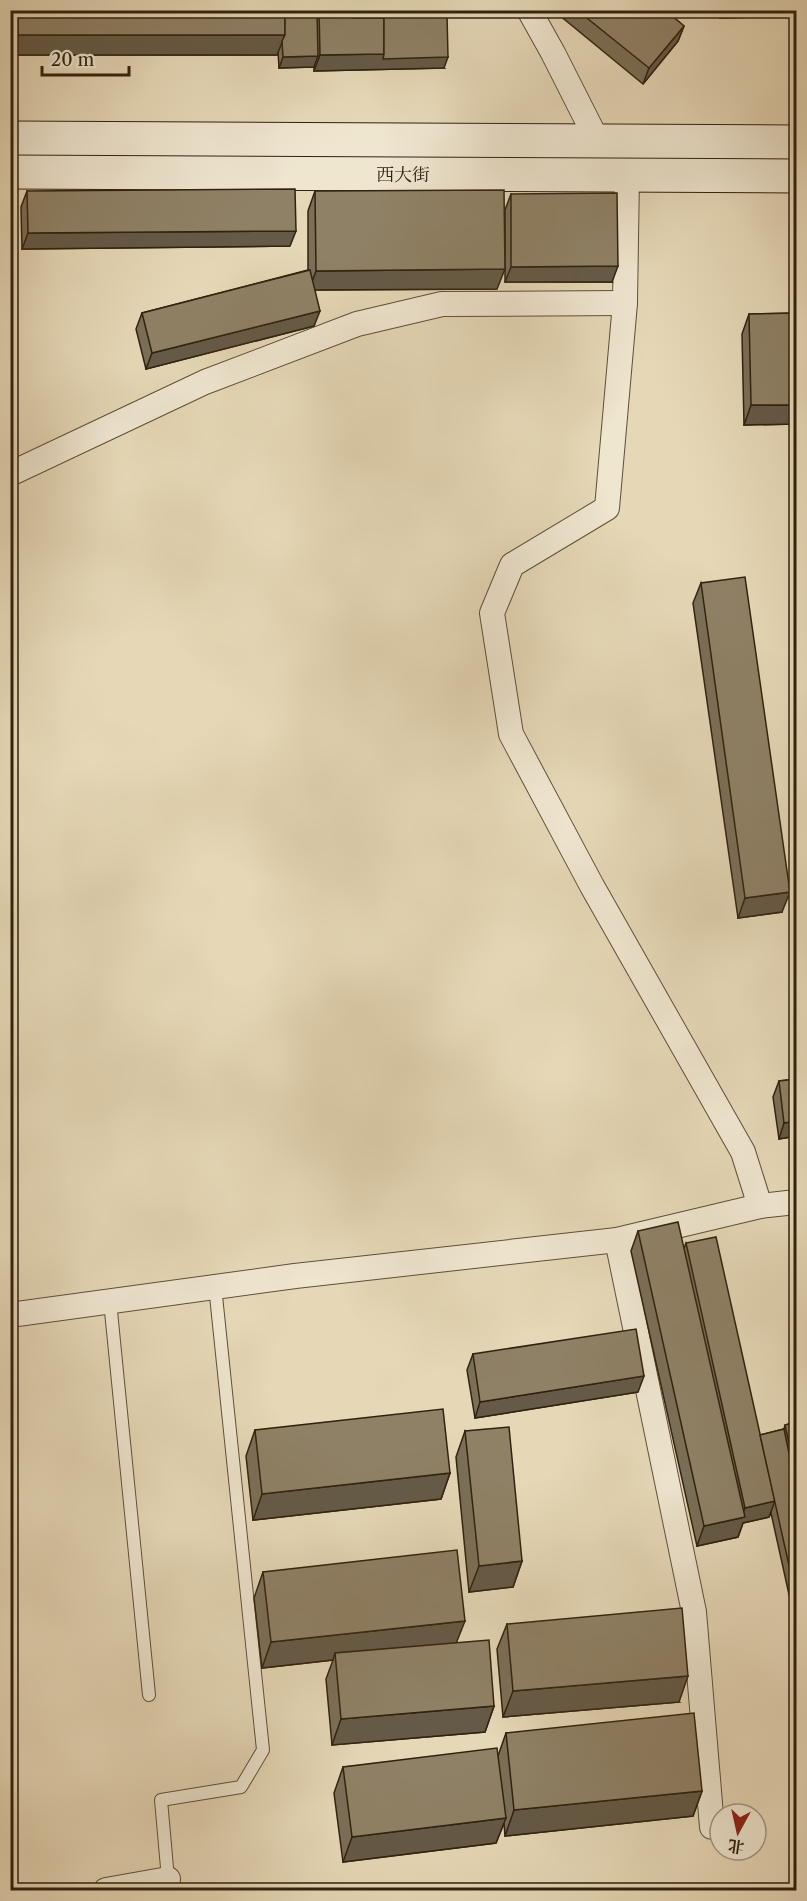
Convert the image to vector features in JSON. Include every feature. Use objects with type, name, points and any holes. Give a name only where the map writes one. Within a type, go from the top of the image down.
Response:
[{"type":"main road","name":"西大街","points":[[10,138],[796,142]]},
{"type":"main road","name":"西大街","points":[[10,172],[796,176]]},
{"type":"street","points":[[529,10],[598,142]]},
{"type":"street","points":[[627,176],[625,303],[607,508],[512,565],[492,613],[512,735],[592,886],[743,1152],[760,1206]]},
{"type":"street","points":[[10,474],[205,382],[357,324],[442,304],[625,303]]},
{"type":"street","points":[[10,1315],[295,1276],[616,1240],[760,1206],[796,1202]]},
{"type":"street","points":[[616,1240],[694,1612],[710,1802]]},
{"type":"street","points":[[106,1890],[168,1879]]},
{"type":"lane","points":[[168,1879],[160,1800],[241,1787],[263,1750],[215,1286]]},
{"type":"lane","points":[[110,1301],[149,1695]]},
{"type":"building","points":[[18,10],[285,10],[285,35],[18,35]]},
{"type":"building","points":[[285,10],[317,10],[318,56],[283,57]]},
{"type":"building","points":[[319,10],[353,10],[353,18],[384,18],[384,54],[320,55]]},
{"type":"building","points":[[577,10],[665,10],[684,26],[649,68]]},
{"type":"building","points":[[447,15],[448,57],[383,59],[384,18],[382,16]]},
{"type":"building","points":[[10,185],[12,185],[13,237],[10,237]]},
{"type":"building","points":[[295,189],[296,231],[28,233],[27,191]]},
{"type":"building","points":[[504,190],[505,269],[316,271],[315,191]]},
{"type":"building","points":[[617,193],[618,266],[511,267],[511,194]]},
{"type":"building","points":[[310,270],[320,311],[152,353],[142,313]]},
{"type":"building","points":[[796,313],[796,405],[751,405],[749,314]]},
{"type":"building","points":[[745,577],[790,892],[745,898],[701,583]]},
{"type":"building","points":[[796,1079],[796,1121],[784,1123],[779,1081]]},
{"type":"building","points":[[678,1222],[745,1517],[704,1526],[638,1231]]},
{"type":"building","points":[[716,1237],[775,1501],[745,1508],[686,1243]]},
{"type":"building","points":[[636,1329],[644,1376],[480,1402],[473,1354]]},
{"type":"building","points":[[443,1409],[450,1473],[262,1494],[255,1430]]},
{"type":"building","points":[[796,1422],[796,1475],[785,1425]]},
{"type":"building","points":[[509,1427],[522,1561],[479,1566],[465,1431]]},
{"type":"building","points":[[784,1429],[796,1487],[796,1587],[794,1588],[760,1435]]},
{"type":"building","points":[[457,1550],[465,1621],[271,1642],[263,1572]]},
{"type":"building","points":[[682,1608],[688,1676],[513,1691],[507,1624]]},
{"type":"building","points":[[489,1640],[494,1706],[341,1719],[335,1653]]},
{"type":"building","points":[[694,1713],[702,1791],[514,1810],[506,1733]]},
{"type":"building","points":[[497,1748],[506,1818],[352,1837],[343,1767]]}]
